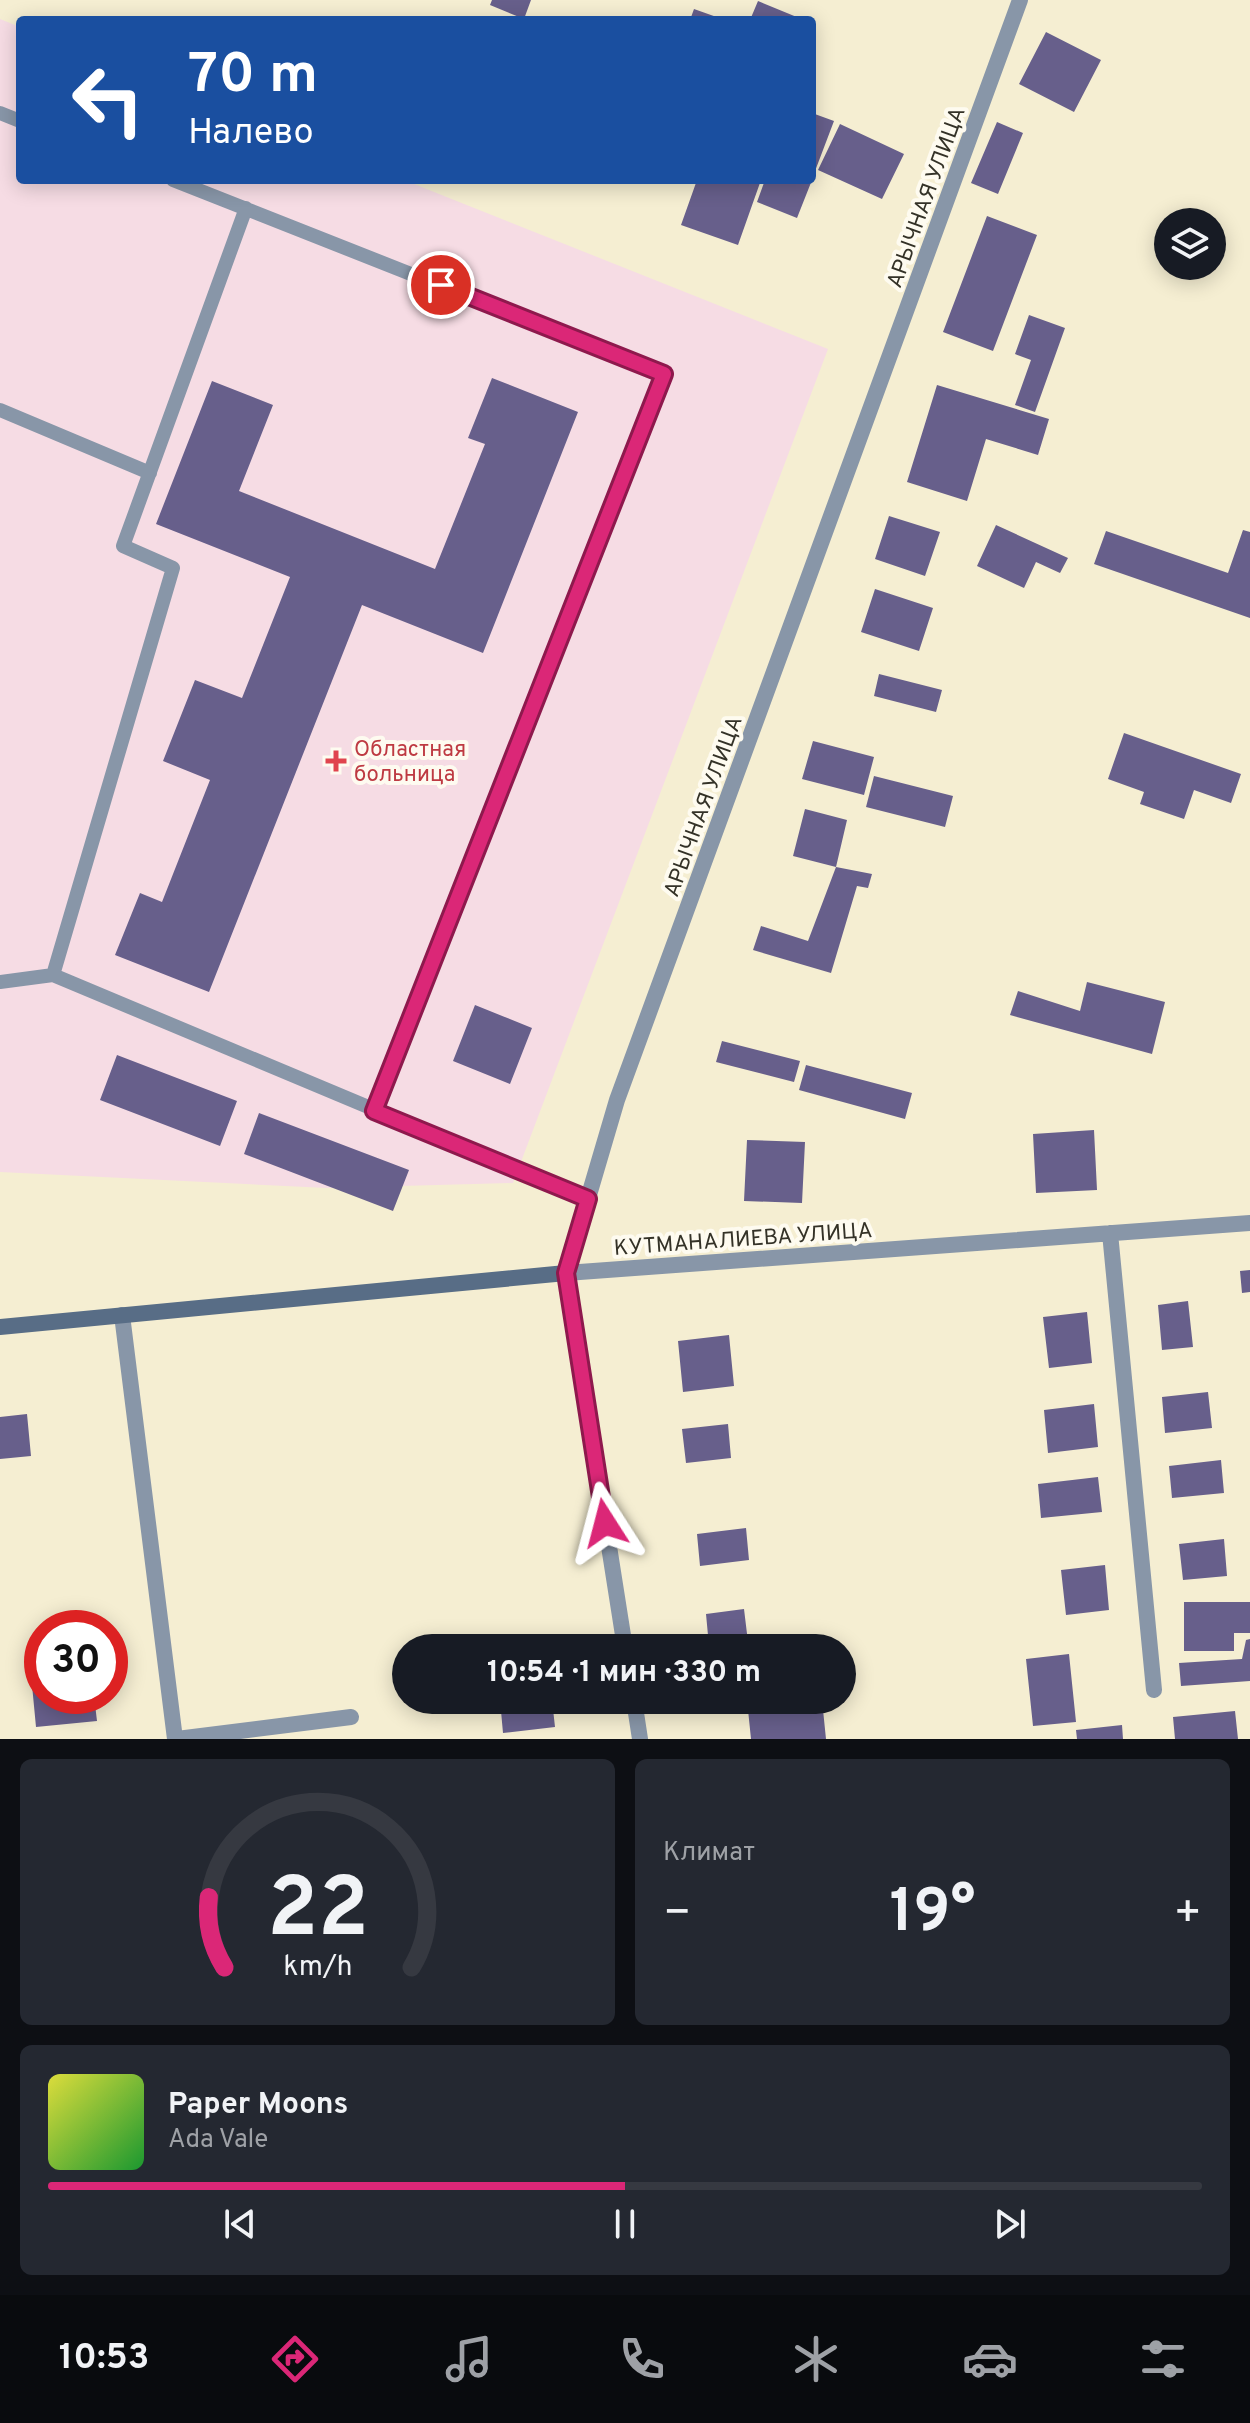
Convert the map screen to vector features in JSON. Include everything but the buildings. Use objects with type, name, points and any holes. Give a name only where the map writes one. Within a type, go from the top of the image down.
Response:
[{"type":"street","name":"АРЫЧНАЯ УЛИЦА","points":[[623,1634],[566,1273],[617,1100],[1020,0]]},
{"type":"street","name":"КУТМАНАЛИЕВА УЛИЦА","points":[[0,1327],[566,1273],[1250,1223]]},
{"type":"street","points":[[1110,1233],[1154,1690]]},
{"type":"street","points":[[122,1315],[176,1739],[351,1717]]},
{"type":"street","points":[[636,1714],[640,1739]]},
{"type":"lane","points":[[183,184],[664,374],[374,1111]]},
{"type":"lane","points":[[53,975],[173,568],[123,546],[246,208]]},
{"type":"lane","points":[[0,410],[150,473]]},
{"type":"lane","points":[[0,982],[53,975],[588,1199]]},
{"type":"shaded area","name":"Областная больница","points":[[0,19],[16,25],[16,184],[414,184],[828,349],[513,1183],[327,1188],[0,1172]]},
{"type":"place","name":"Областная больница","points":[[336,761]]},
{"type":"route","points":[[441,285],[664,374],[374,1111],[588,1199],[566,1273],[605,1523]]}]
